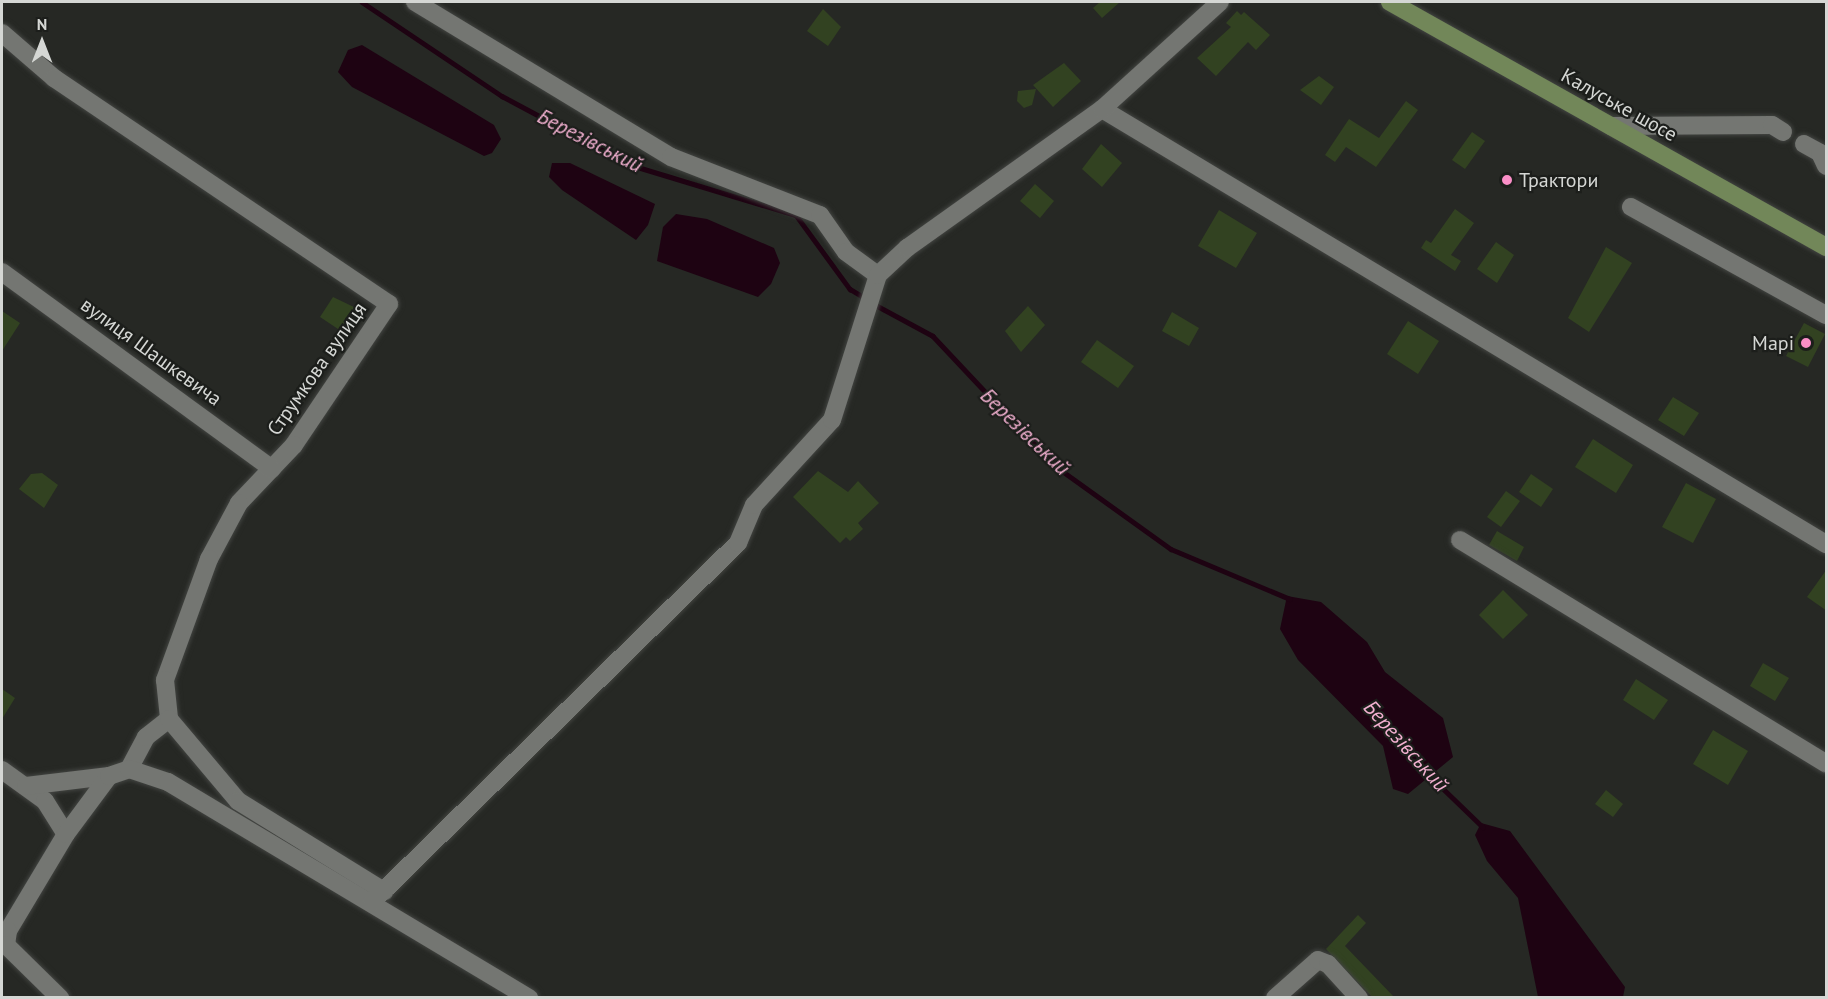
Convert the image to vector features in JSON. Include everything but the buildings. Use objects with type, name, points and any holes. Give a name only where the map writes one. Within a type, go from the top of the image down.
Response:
[{"type":"main road","name":"Калуське шосе","points":[[1390,2],[1827,247]]},
{"type":"street","points":[[415,2],[671,157],[820,215],[846,252],[878,275]]},
{"type":"street","points":[[378,896],[738,543],[754,505],[832,420],[878,275],[907,248],[1102,109],[1220,2]]},
{"type":"street","name":"Струмкова вулиця","points":[[2,33],[54,78],[389,304],[294,445],[239,503],[209,559],[165,680],[169,719]]},
{"type":"street","points":[[1102,109],[1827,544]]},
{"type":"street","points":[[1611,126],[1772,125],[1783,132]]},
{"type":"street","points":[[1804,144],[1820,153],[1827,166]]},
{"type":"street","points":[[1631,207],[1827,315]]},
{"type":"street","name":"вулиця Шашкевича","points":[[2,272],[272,469]]},
{"type":"street","points":[[1460,540],[1827,763]]},
{"type":"street","points":[[129,769],[146,737],[169,719],[238,801],[529,998]]},
{"type":"street","points":[[26,786],[109,776],[129,769],[168,782],[378,896]]},
{"type":"street","points":[[2,770],[45,801],[66,834]]},
{"type":"street","points":[[60,998],[6,945],[5,933],[66,834],[109,776]]},
{"type":"street","points":[[1275,998],[1318,960],[1328,963],[1359,998]]},
{"type":"water","points":[[362,45],[494,125],[501,139],[492,153],[484,156],[352,87],[338,72],[348,50]]},
{"type":"water","points":[[552,163],[570,163],[655,204],[648,225],[636,240],[562,190],[549,177]]},
{"type":"water","points":[[676,214],[707,219],[774,248],[780,263],[771,284],[758,297],[657,261],[663,227]]},
{"type":"water","points":[[1287,596],[1321,602],[1367,642],[1385,672],[1443,718],[1453,757],[1408,794],[1393,789],[1383,746],[1298,660],[1280,629]]},
{"type":"water","points":[[1481,823],[1510,831],[1625,987],[1623,997],[1538,997],[1518,898],[1487,861],[1475,835]]},
{"type":"waterway","name":"Березівський","points":[[362,2],[502,96],[631,165],[796,215],[850,289],[865,298]]},
{"type":"waterway","name":"Березівський","points":[[872,303],[933,336],[1054,465],[1171,549],[1290,599]]},
{"type":"waterway","name":"Березівський","points":[[1427,773],[1483,827]]},
{"type":"place","name":"Трактори","points":[[1507,180]]},
{"type":"place","name":"Марі","points":[[1806,343]]}]
